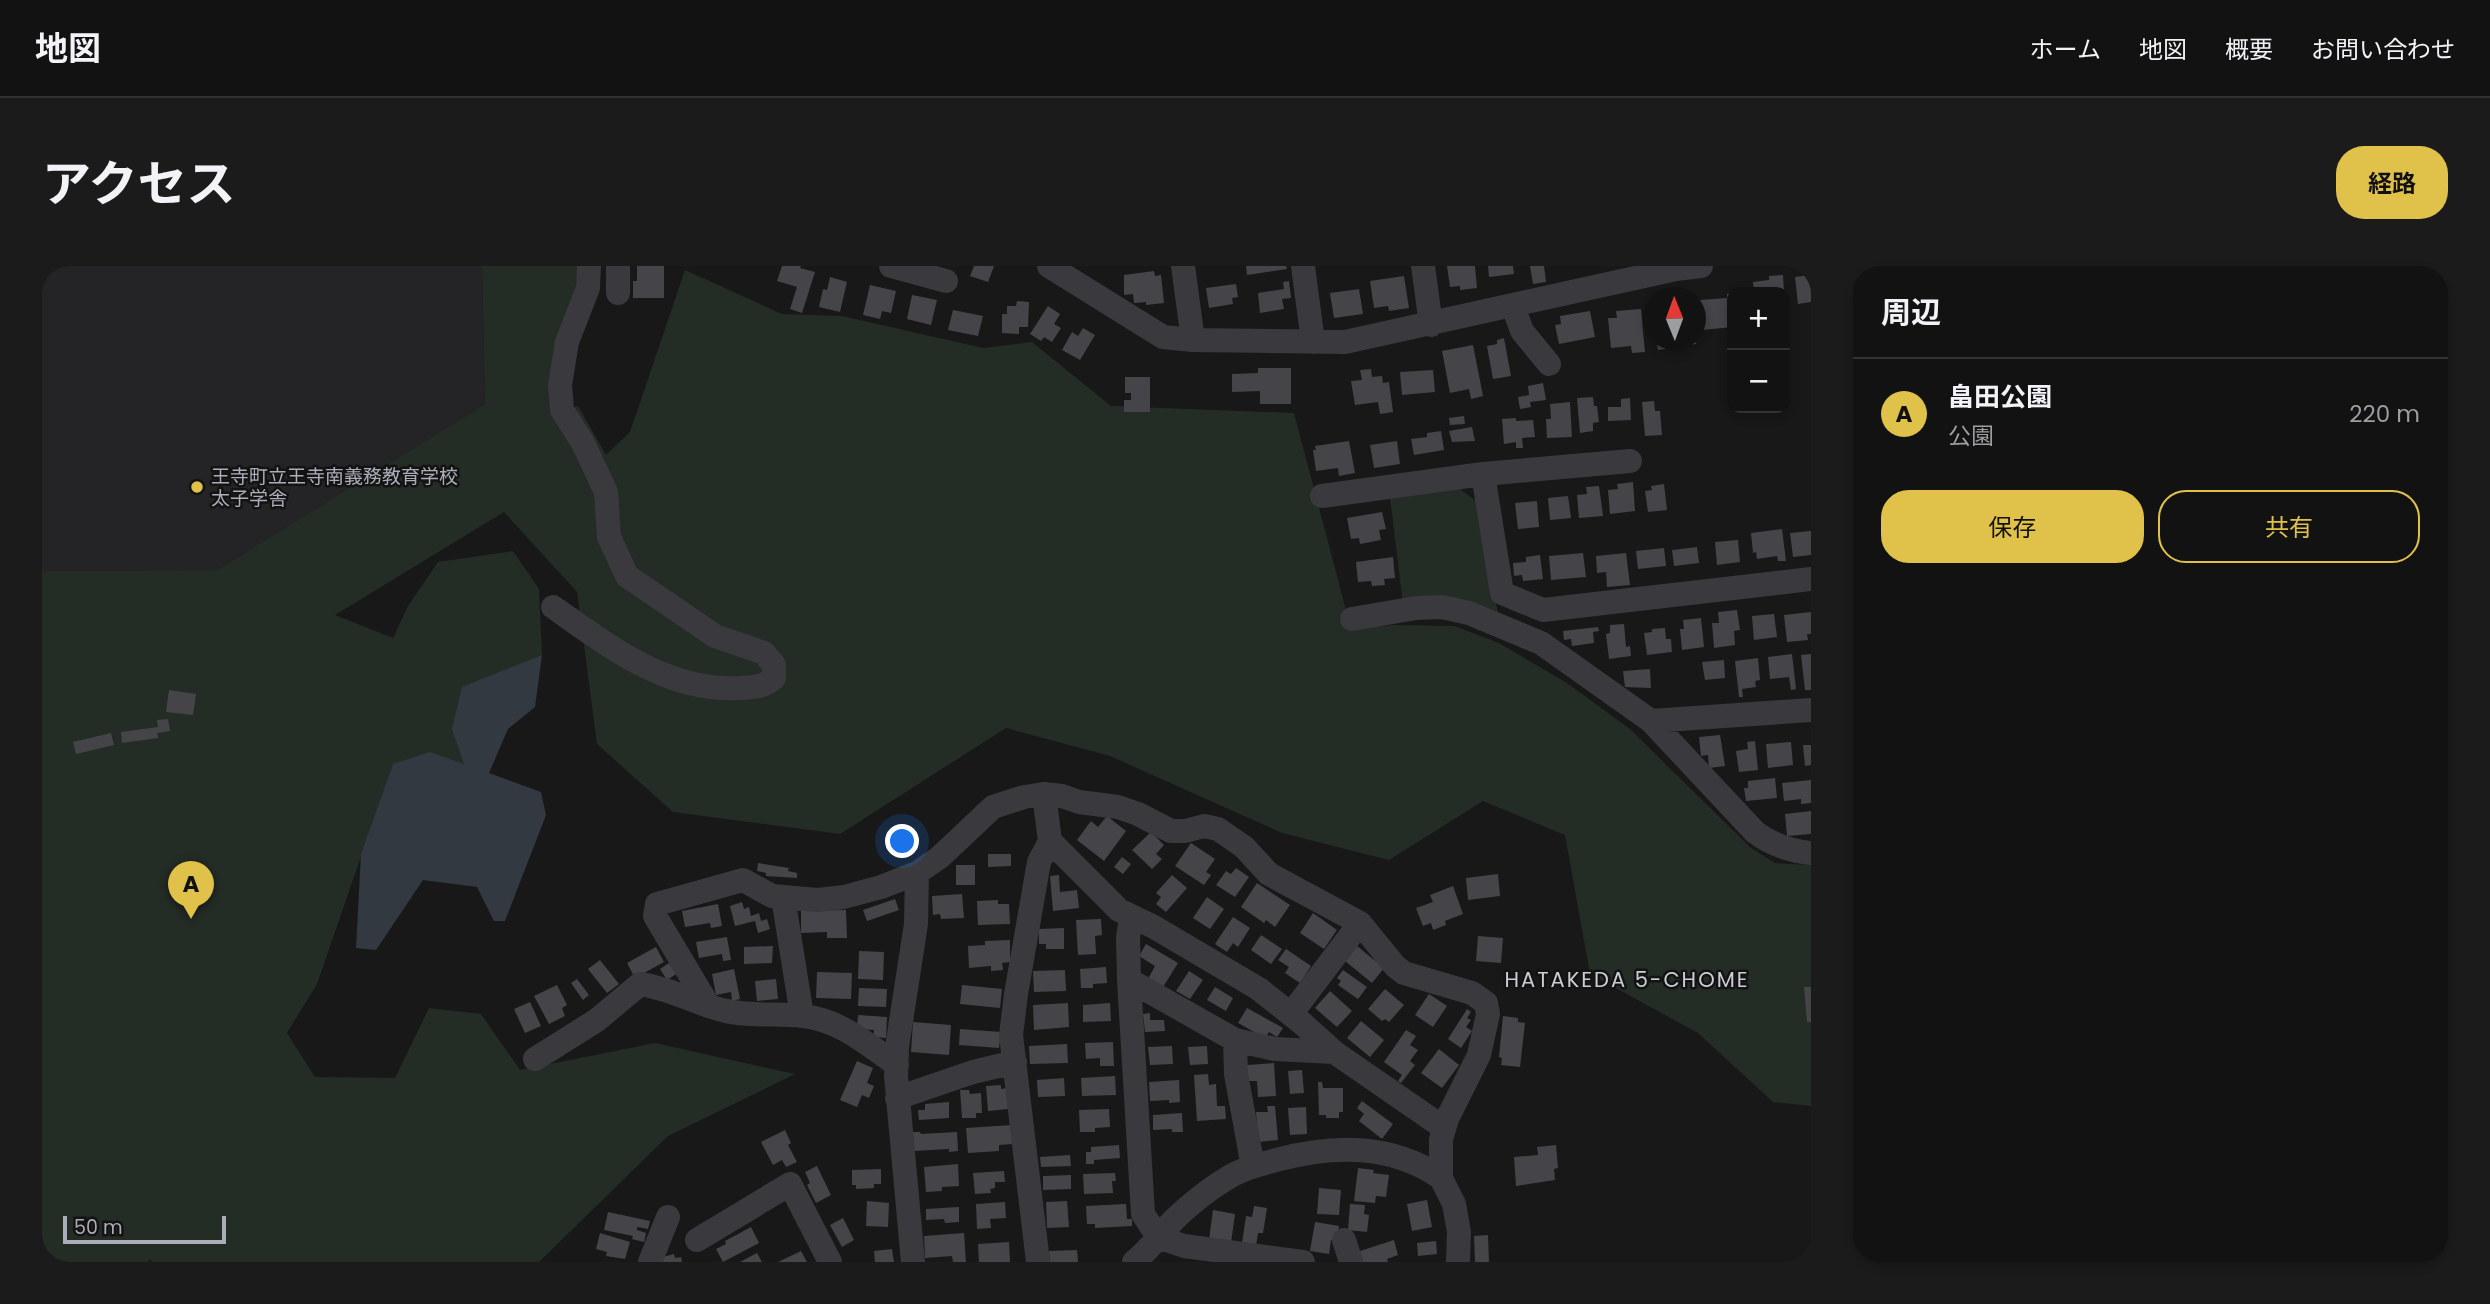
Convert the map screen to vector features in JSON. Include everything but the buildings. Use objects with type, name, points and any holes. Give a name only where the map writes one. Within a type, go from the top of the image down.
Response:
[{"type":"street","points":[[553,607],[614,649],[660,675],[722,689],[764,687],[774,678],[774,665],[764,653],[715,636],[627,576],[610,537],[606,492],[583,443],[562,410],[559,385],[567,342],[588,288],[589,266]]},
{"type":"street","points":[[618,266],[618,293]]},
{"type":"street","points":[[891,266],[946,281]]},
{"type":"street","points":[[1049,266],[1163,338],[1313,342],[1345,342],[1431,325],[1675,268],[1701,266]]},
{"type":"street","points":[[1183,266],[1194,340]]},
{"type":"street","points":[[1303,266],[1313,342]]},
{"type":"street","points":[[1423,266],[1431,325]]},
{"type":"street","points":[[1513,306],[1522,331],[1549,364]]},
{"type":"street","points":[[1322,496],[1483,474],[1630,461]]},
{"type":"street","points":[[1483,474],[1502,593],[1543,610],[1811,579]]},
{"type":"street","points":[[1508,628],[1523,602]]},
{"type":"street","points":[[1352,619],[1416,608],[1442,607],[1469,613],[1541,643],[1650,721],[1755,832],[1770,843],[1795,852],[1811,853]]},
{"type":"street","points":[[1650,721],[1811,710]]},
{"type":"street","points":[[1038,1262],[1012,1035],[1016,994],[1039,862],[1050,841],[1044,794]]},
{"type":"street","points":[[708,1005],[655,916],[657,904],[743,880],[772,896],[818,900],[844,897],[881,887],[917,873],[940,857],[993,807],[1044,794],[1118,807],[1171,831],[1204,826],[1218,829],[1244,847],[1269,874],[1360,923],[1395,966],[1404,973],[1472,993],[1486,1003],[1488,1014],[1479,1055],[1441,1139],[1441,1178],[1454,1204],[1459,1232],[1458,1262]]},
{"type":"street","points":[[1050,841],[1119,910],[1247,982],[1291,1014],[1334,1052],[1444,1128]]},
{"type":"street","points":[[913,1262],[897,1098],[897,1065],[916,924],[917,873]]},
{"type":"street","points":[[783,897],[802,1016]]},
{"type":"street","points":[[1130,916],[1129,980],[1143,1214],[1158,1237],[1184,1246],[1303,1262]]},
{"type":"street","points":[[1291,1014],[1360,923]]},
{"type":"street","points":[[1129,980],[1235,1040],[1275,1049],[1334,1052]]},
{"type":"street","points":[[535,1059],[597,1020],[640,984],[660,986],[721,1010],[749,1015],[802,1016],[825,1020],[842,1027],[897,1065]]},
{"type":"street","points":[[1235,1040],[1236,1074],[1253,1167]]},
{"type":"street","points":[[897,1098],[962,1075],[1015,1062]]},
{"type":"street","points":[[1134,1262],[1174,1220],[1226,1179],[1253,1167],[1322,1150],[1355,1149],[1389,1154],[1423,1165],[1441,1178]]},
{"type":"street","points":[[696,1240],[790,1184],[830,1262]]},
{"type":"street","points":[[650,1262],[668,1217]]},
{"type":"shaded area","name":"王寺町立王寺南義務教育学校 太子学舎","points":[[42,266],[482,266],[485,404],[217,570],[42,571]]},
{"type":"shaded area","points":[[482,266],[578,266],[576,287],[551,385],[550,413],[578,406],[606,455],[630,432],[685,270],[782,314],[842,316],[983,348],[1032,342],[1111,406],[1294,413],[1351,629],[1393,625],[1454,626],[1499,643],[1567,683],[1630,729],[1751,848],[1775,863],[1811,865],[1811,1106],[1773,1102],[1698,1033],[1590,974],[1565,835],[1483,801],[1389,860],[1282,833],[1110,756],[1006,728],[840,834],[673,812],[597,744],[577,592],[504,512],[335,615],[393,638],[408,606],[438,562],[513,551],[539,589],[542,655],[462,688],[464,764],[393,764],[317,984],[287,1033],[315,1077],[395,1078],[429,1008],[481,1014],[520,1070],[655,1043],[795,1074],[668,1136],[539,1262],[152,1262],[150,1259],[148,1262],[42,1262],[42,571],[217,570],[485,404]]},
{"type":"shaded area","points":[[1457,487],[1476,501],[1498,613],[1403,604],[1390,497]]},
{"type":"shaded area","points":[[542,655],[535,707],[508,729],[489,773],[541,792],[546,815],[505,921],[494,921],[477,887],[423,880],[376,950],[356,948],[361,854],[393,764],[430,752],[464,764],[452,729],[462,687]]},
{"type":"place","name":"王寺町立王寺南義務教育学校 太子学舎","points":[[197,487]]},
{"type":"place","name":"畠田公園","points":[[191,919]]},
{"type":"district","name":"HATAKEDA 5-CHOME","points":[[1627,979]]}]
